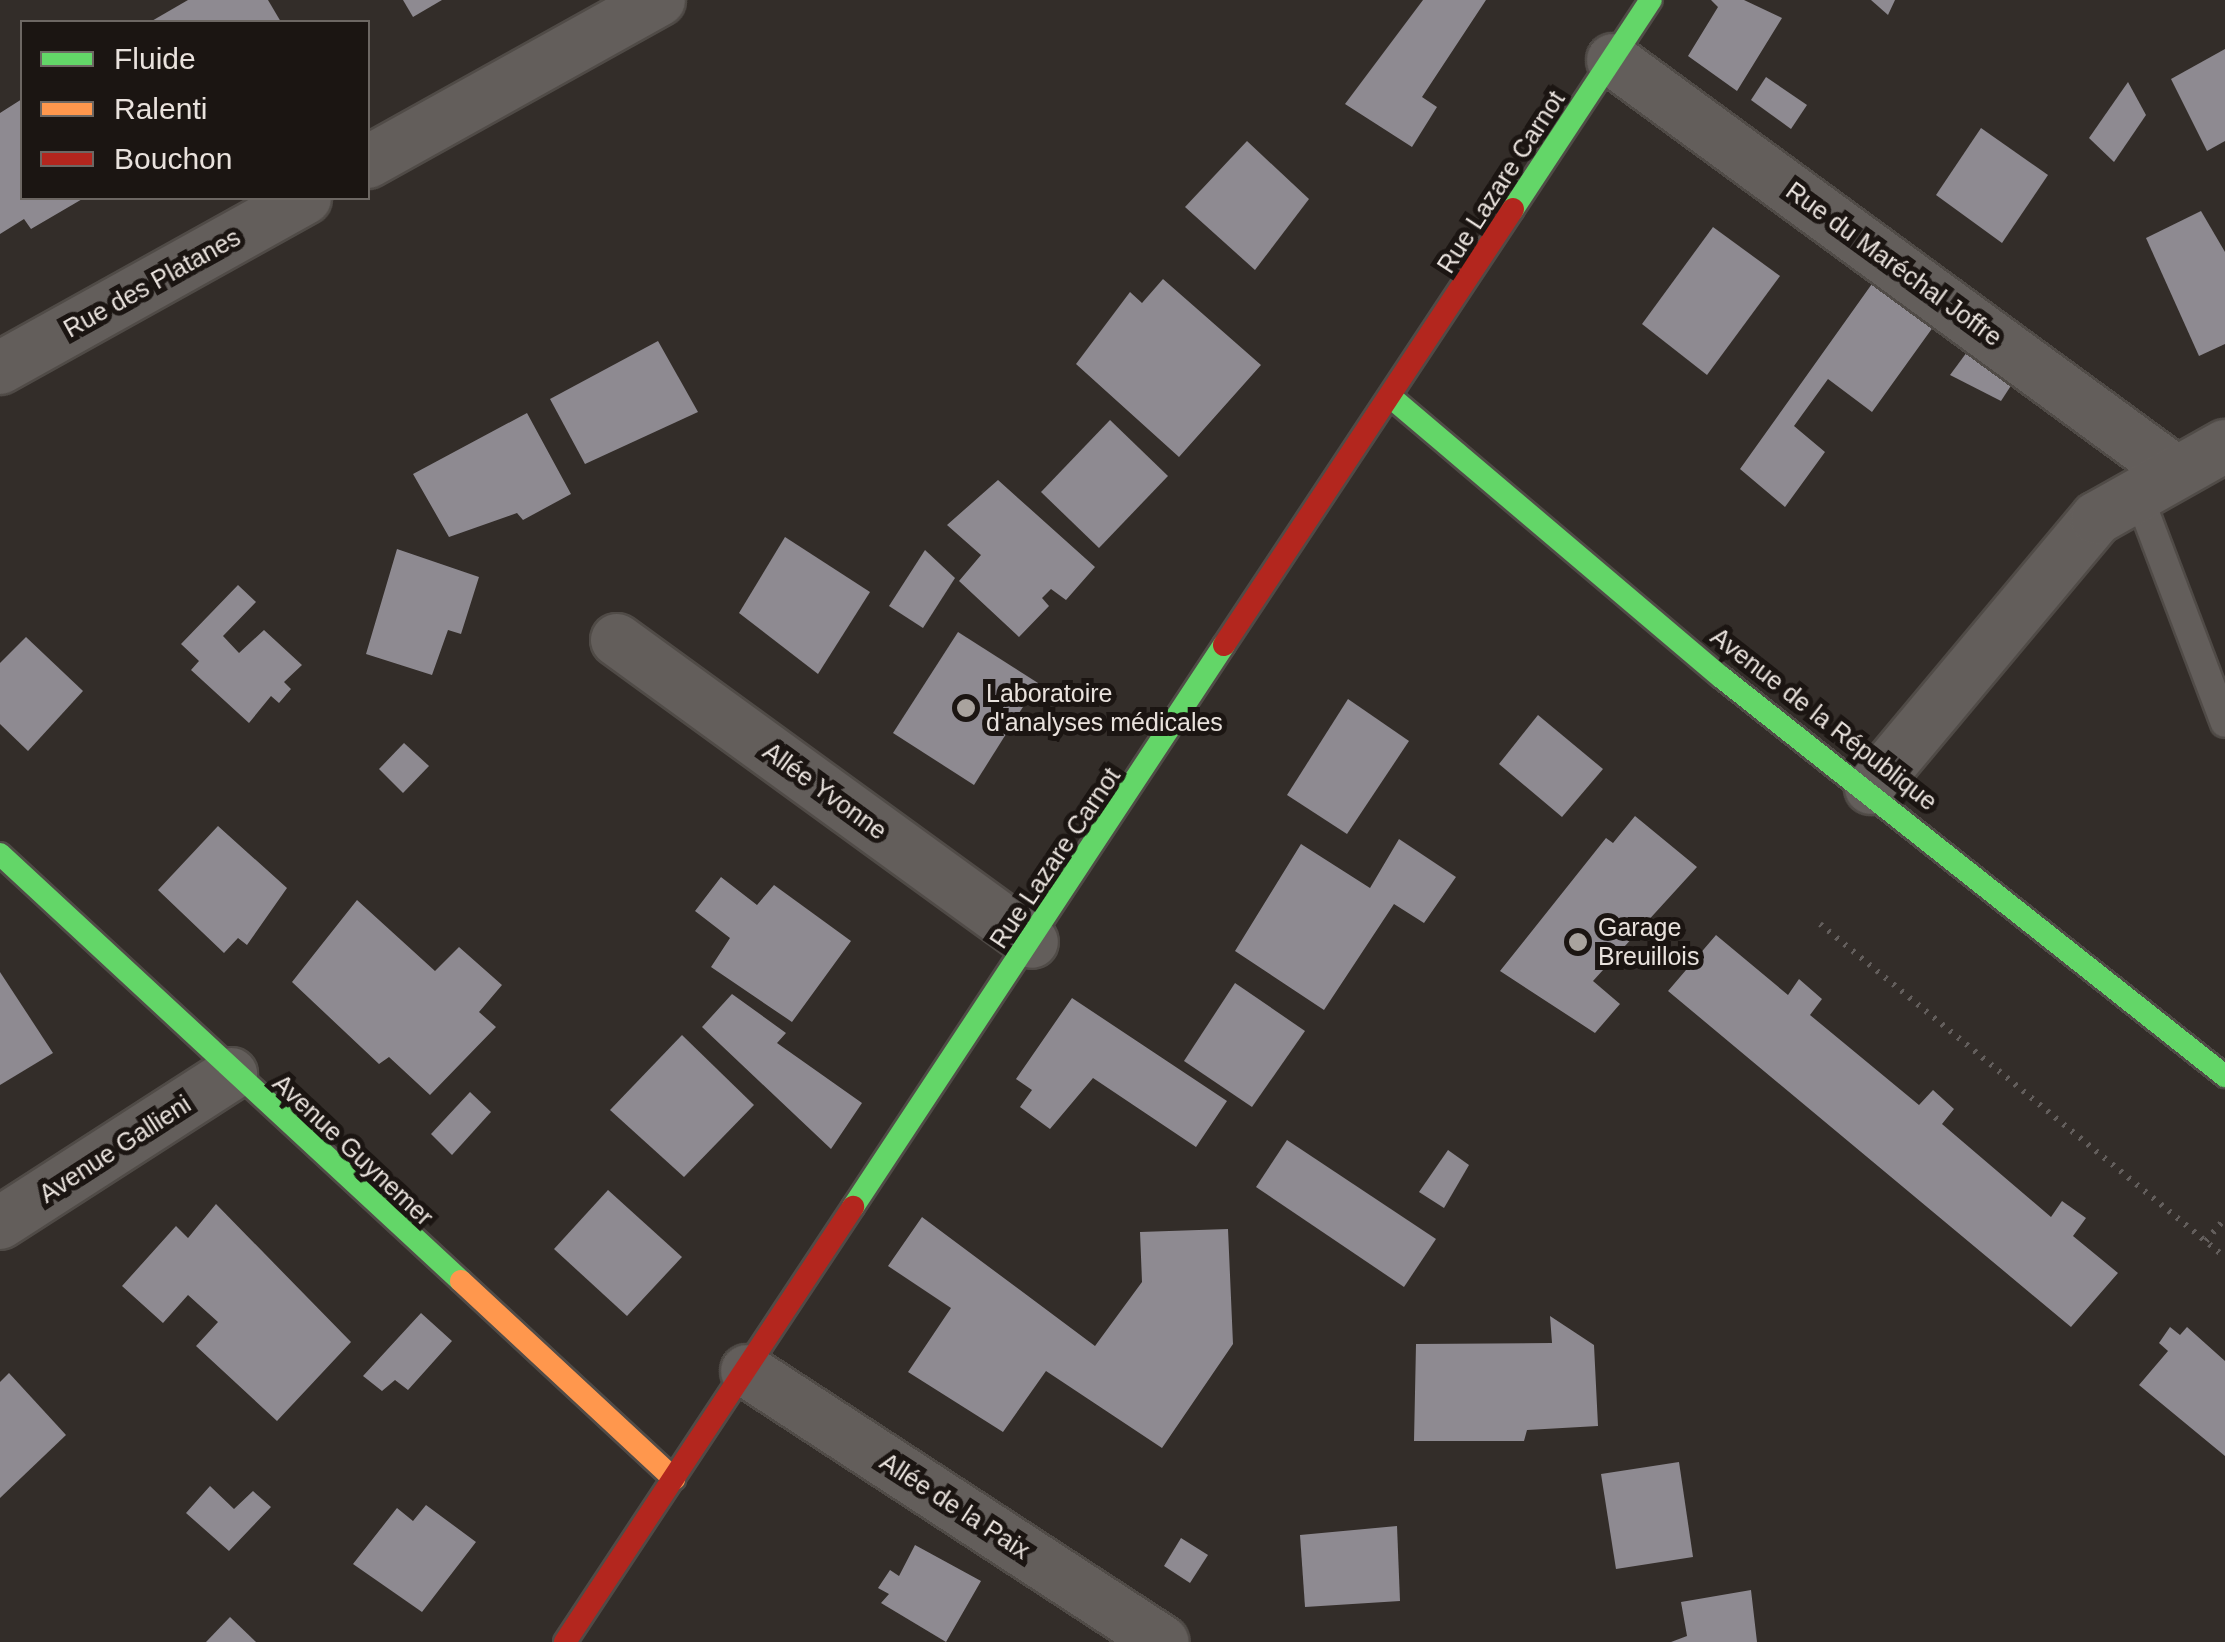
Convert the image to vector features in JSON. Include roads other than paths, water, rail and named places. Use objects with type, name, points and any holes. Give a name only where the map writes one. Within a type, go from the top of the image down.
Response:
[{"type":"street","points":[[370,161],[659,0]]},
{"type":"street","name":"Rue Lazare Carnot","points":[[565,1642],[1393,399],[1651,0]]},
{"type":"street","name":"Rue du Maréchal Joffre","points":[[1613,60],[2155,480]]},
{"type":"street","name":"Rue des Platanes","points":[[0,368],[301,200]]},
{"type":"street","name":"Avenue de la République","points":[[1393,399],[1721,676],[1872,788],[2225,1076]]},
{"type":"street","points":[[1872,788],[2058,562],[2155,480],[2225,446]]},
{"type":"street","name":"Allée Yvonne","points":[[618,640],[1032,942]]},
{"type":"street","name":"Avenue Guynemer","points":[[0,854],[231,1074],[674,1479]]},
{"type":"street","name":"Avenue Gallieni","points":[[0,1224],[231,1074]]},
{"type":"street","name":"Allée de la Paix","points":[[747,1371],[1163,1642]]},
{"type":"lane","points":[[2155,480],[2162,559],[2225,722]]},
{"type":"place","name":"Laboratoire d'analyses médicales","points":[[966,708]]},
{"type":"place","name":"Garage Breuillois","points":[[1578,942]]}]
